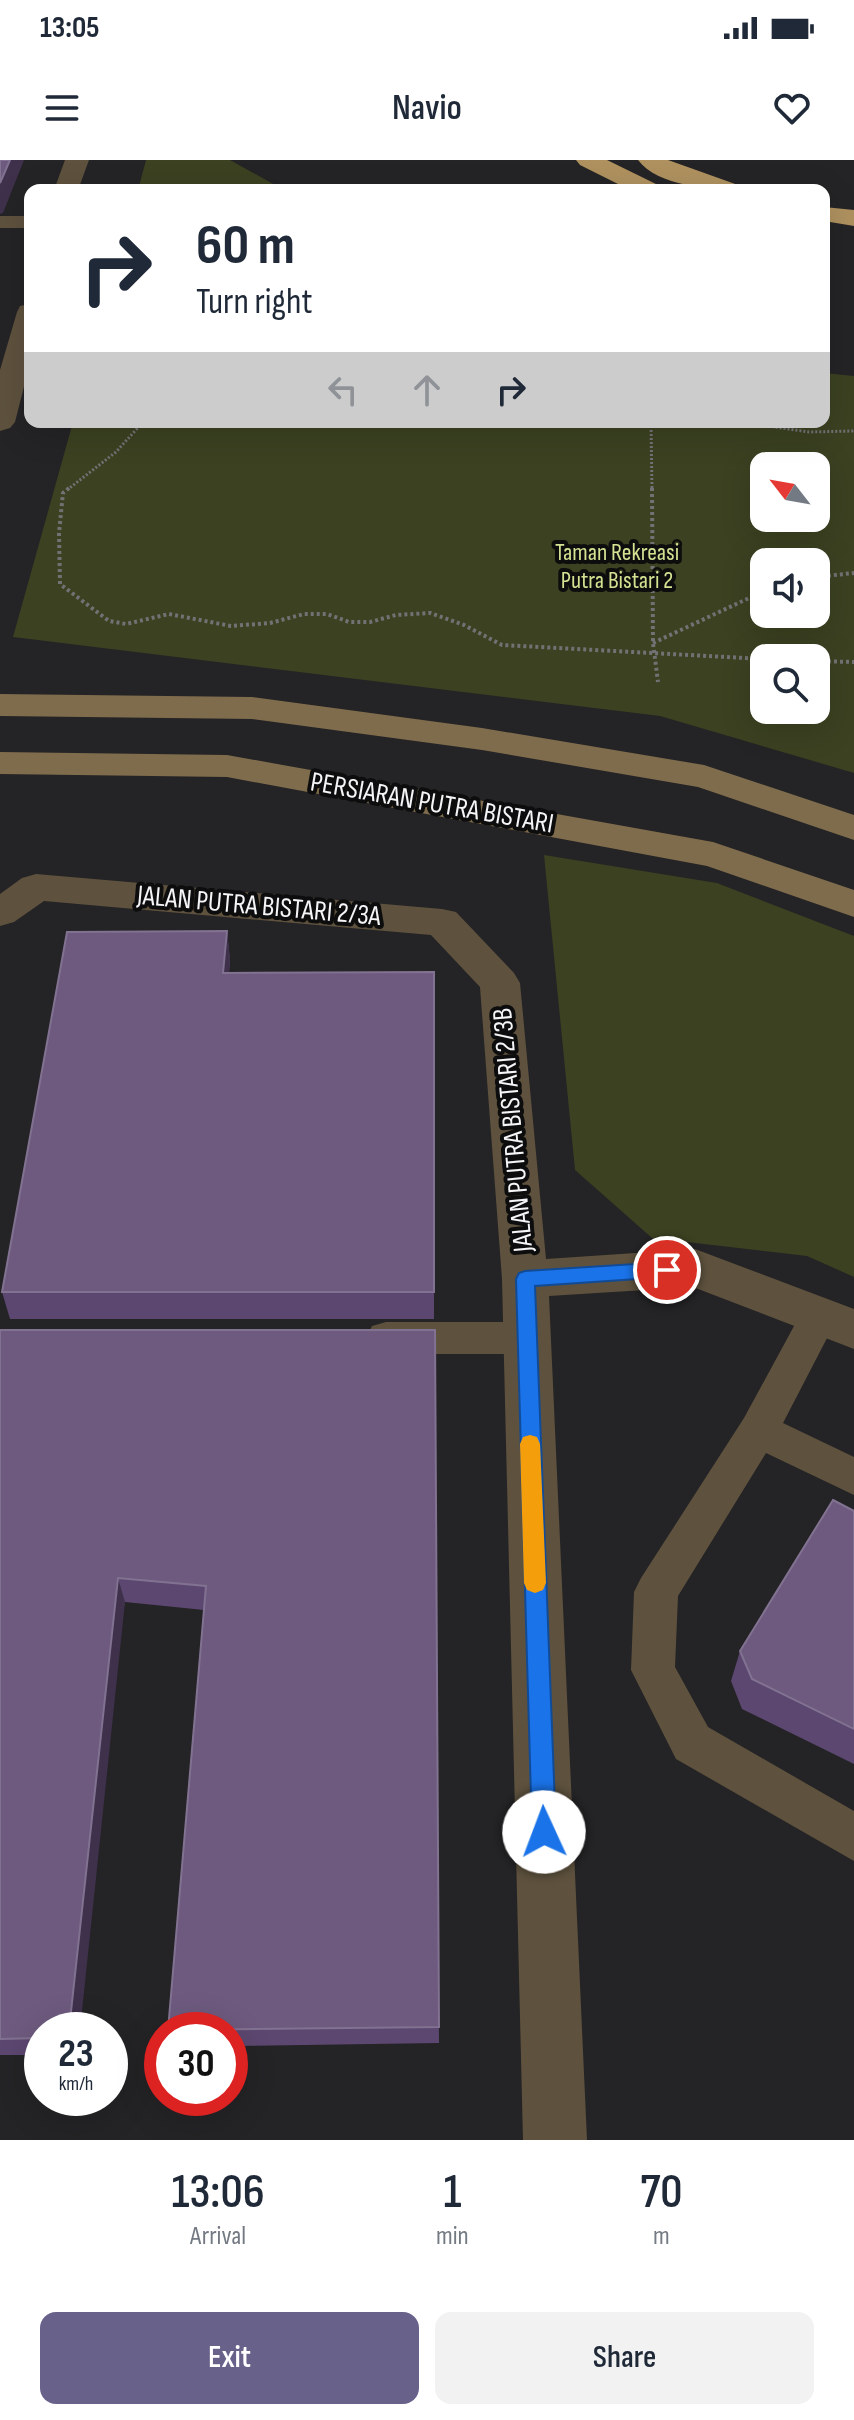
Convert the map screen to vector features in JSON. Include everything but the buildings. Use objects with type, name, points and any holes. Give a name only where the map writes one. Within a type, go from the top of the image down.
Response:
[{"type":"highway","points":[[588,160],[637,184]]},
{"type":"highway","points":[[650,160],[675,173],[710,184]]},
{"type":"highway","points":[[830,215],[854,218]]},
{"type":"highway","points":[[830,238],[854,242]]},
{"type":"main road","points":[[0,705],[252,708],[482,739],[704,777],[854,828]]},
{"type":"main road","name":"PERSIARAN PUTRA BISTARI","points":[[0,763],[227,766],[713,855],[854,904]]},
{"type":"street","points":[[68,184],[77,160]]},
{"type":"street","points":[[0,422],[24,334]]},
{"type":"street","name":"JALAN PUTRA BISTARI 2/3A","points":[[0,913],[36,887],[442,922],[500,983]]},
{"type":"street","name":"JALAN PUTRA BISTARI 2/3B","points":[[500,983],[525,1279],[555,2140]]},
{"type":"street","points":[[525,1279],[695,1268],[837,1322]]},
{"type":"lane","points":[[0,222],[24,222]]},
{"type":"lane","points":[[837,1322],[758,1430],[656,1592],[653,1670],[692,1743],[854,1837]]},
{"type":"lane","points":[[351,1338],[526,1338]]},
{"type":"lane","points":[[758,1430],[854,1477]]},
{"type":"path","points":[[138,428],[116,452],[63,493],[59,533],[60,584],[109,621],[126,624],[169,614],[231,626],[270,623],[304,614],[327,614],[349,622],[370,622],[396,615],[430,613],[464,625],[502,645],[750,658]]},
{"type":"path","points":[[651,428],[653,643],[658,682]]},
{"type":"path","points":[[781,428],[809,432],[854,431]]},
{"type":"path","points":[[830,576],[854,573]]},
{"type":"path","points":[[653,643],[750,598]]},
{"type":"path","points":[[830,661],[854,662]]},
{"type":"green space","points":[[146,160],[230,160],[273,184],[140,184]]},
{"type":"green space","name":"Taman Rekreasi Putra Bistari 2","points":[[830,374],[854,376],[854,773],[660,716],[13,637],[71,428],[830,428]]},
{"type":"green space","points":[[544,855],[717,883],[854,936],[854,1277],[807,1256],[652,1238],[575,1170]]},
{"type":"slow traffic","points":[[530,1444],[535,1583]]},
{"type":"route","points":[[544,1832],[525,1279],[667,1270]]}]
